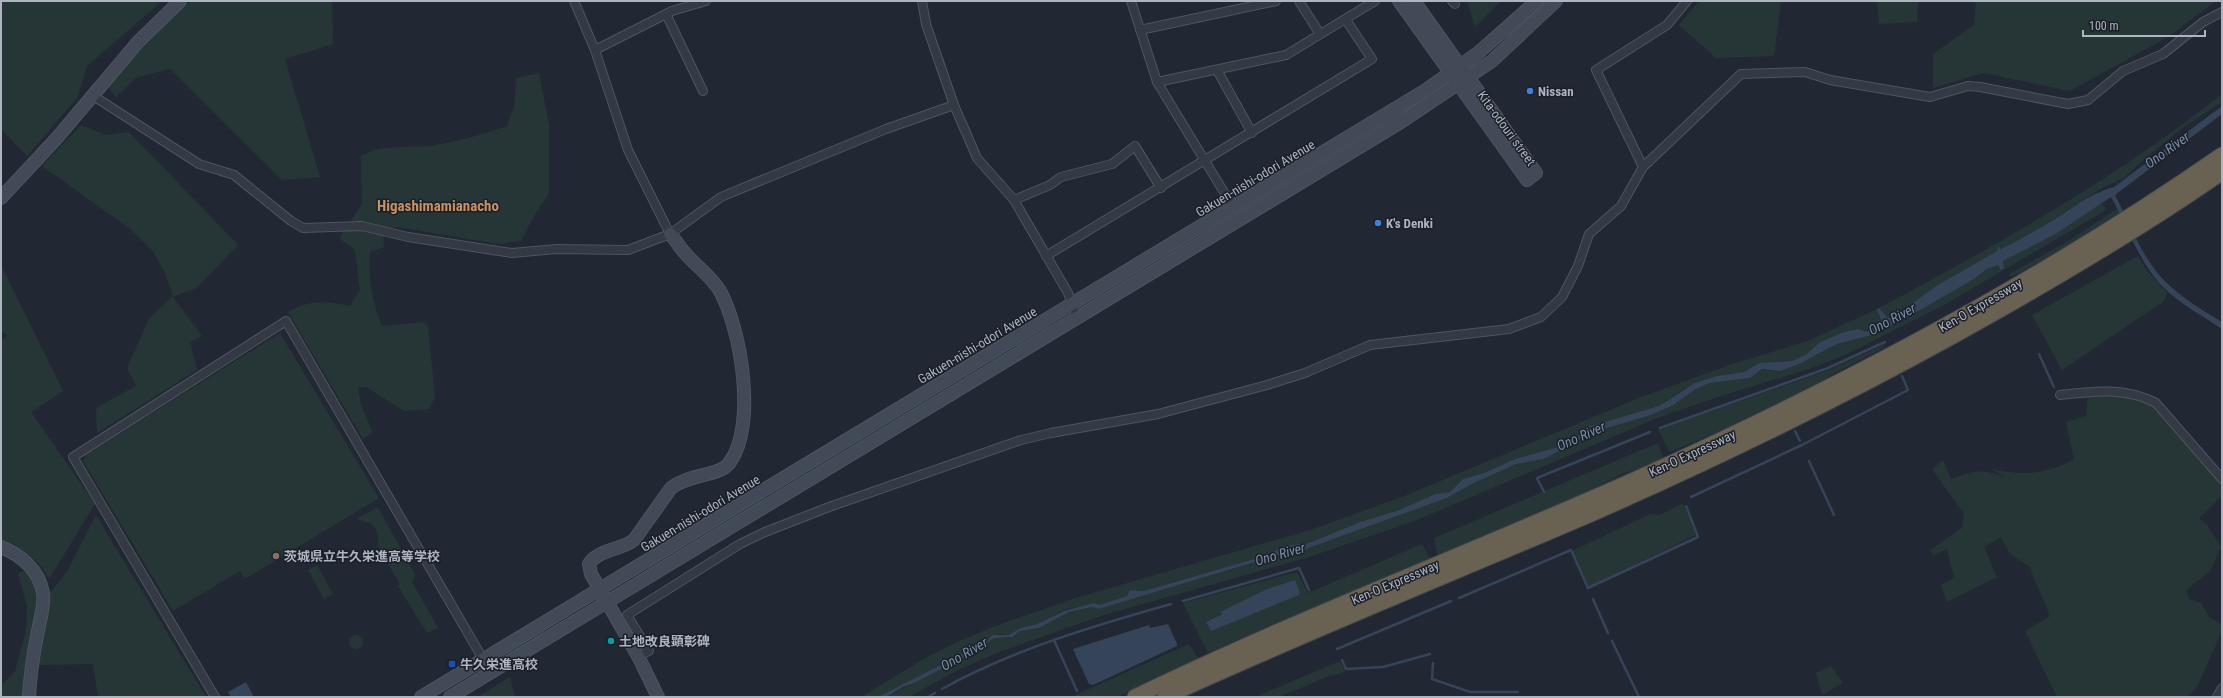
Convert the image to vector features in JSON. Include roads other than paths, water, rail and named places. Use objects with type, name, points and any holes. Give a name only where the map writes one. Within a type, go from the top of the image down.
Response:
[{"type":"highway","name":"Ken-O Expressway","points":[[1135,697],[1284,628],[1646,474],[1842,381],[1971,311],[2099,237],[2222,155]]},
{"type":"highway","name":"Ken-O Expressway","points":[[1165,697],[1287,642],[1592,514],[1814,409],[1888,372],[2036,290],[2193,192],[2222,172]]},
{"type":"main road","points":[[1,198],[56,139],[138,42],[180,1]]},
{"type":"main road","points":[[1399,1],[1459,85]]},
{"type":"main road","points":[[1414,1],[1469,78]]},
{"type":"main road","name":"Gakuen-nishi-odori Avenue","points":[[421,697],[1233,207],[1450,73],[1496,38],[1537,1]]},
{"type":"main road","points":[[450,697],[1401,122],[1469,78],[1504,50],[1556,1]]},
{"type":"main road","name":"Kita-odouri street","points":[[1459,85],[1527,180],[1536,173],[1469,78]]},
{"type":"main road","points":[[658,697],[638,656],[591,574],[589,564],[592,560],[628,545],[634,540],[671,488],[677,483],[695,475],[723,469],[736,452],[744,429],[745,404],[742,372],[728,310],[720,291],[670,234]]},
{"type":"main road","points":[[1,547],[17,554],[28,565],[38,580],[43,593],[31,670],[29,697]]},
{"type":"street","points":[[574,1],[595,50],[628,150],[670,234]]},
{"type":"street","points":[[595,50],[666,14],[706,1]]},
{"type":"street","points":[[922,1],[926,24],[954,105],[977,158],[1014,200],[1068,293],[1077,318]]},
{"type":"street","points":[[1131,1],[1157,82],[1204,162],[1233,207]]},
{"type":"street","points":[[1140,30],[1276,1]]},
{"type":"street","points":[[1299,1],[1320,34]]},
{"type":"street","points":[[1157,82],[1286,55],[1346,20],[1363,4],[1375,1]]},
{"type":"street","points":[[1643,167],[1596,70],[1667,25],[1687,1]]},
{"type":"street","points":[[638,656],[649,651],[627,615],[740,544],[829,507],[1021,440],[1051,433],[1158,414],[1305,374],[1370,345],[1509,328],[1541,317],[1562,297],[1578,266],[1589,234],[1621,206],[1643,167],[1741,74],[1805,72],[1830,80],[1930,97],[1968,86],[1980,87],[2068,104],[2078,104],[2088,100],[2123,71],[2163,54],[2203,22],[2222,12]]},
{"type":"street","points":[[666,14],[703,91]]},
{"type":"street","points":[[1046,256],[1161,188],[1372,59],[1346,20]]},
{"type":"street","points":[[1217,70],[1252,133]]},
{"type":"street","points":[[92,96],[199,164],[234,175],[291,221],[303,228],[362,226],[408,237],[512,253],[556,249],[628,250],[670,234],[721,197],[886,129],[954,105]]},
{"type":"street","points":[[1014,200],[1050,185],[1062,177],[1112,164],[1135,146],[1161,188]]},
{"type":"street","points":[[215,697],[73,458],[286,322],[483,659]]},
{"type":"street","points":[[2060,395],[2100,390],[2135,394],[2147,398],[2156,403],[2222,479]]},
{"type":"street","points":[[2218,697],[2222,688]]},
{"type":"water","name":"Ono River","points":[[2222,106],[2222,114],[2115,195],[2138,243],[2152,266],[2169,285],[2182,296],[2222,322],[2222,329],[2177,299],[2155,278],[2134,244],[2111,197],[2057,233],[2003,261],[2004,268],[2001,270],[1998,265],[1987,269],[1974,279],[1876,334],[1837,344],[1801,363],[1780,371],[1762,369],[1750,378],[1710,383],[1696,389],[1672,406],[1648,416],[1597,431],[1544,459],[1516,464],[1474,483],[1447,498],[1292,554],[1280,555],[1099,609],[1092,607],[1069,612],[1039,628],[1020,631],[1012,637],[994,638],[976,651],[914,683],[903,687],[886,697],[878,697],[984,643],[993,635],[1009,635],[1020,628],[1037,624],[1064,611],[1093,603],[1100,605],[1127,596],[1130,590],[1144,591],[1268,555],[1284,546],[1309,543],[1360,522],[1399,510],[1435,494],[1450,492],[1463,479],[1484,473],[1515,459],[1555,448],[1575,439],[1588,427],[1659,406],[1695,383],[1717,376],[1744,372],[1760,363],[1792,361],[1807,354],[1819,343],[1841,333],[1858,329],[1866,332],[1882,323],[1877,309],[1879,308],[1888,318],[1895,316],[1936,286],[1997,251],[1998,246],[2001,249],[2008,246],[2097,193],[2114,187]]},
{"type":"water","points":[[1295,580],[1300,592],[1299,595],[1211,631],[1206,622],[1222,614],[1220,612],[1267,589]]},
{"type":"water","points":[[1168,624],[1177,646],[1093,685],[1089,684],[1073,649],[1149,625],[1150,628]]},
{"type":"water","points":[[246,682],[254,697],[231,697],[228,692]]},
{"type":"waterway","points":[[1660,428],[1828,368],[1885,342]]},
{"type":"waterway","points":[[2039,354],[2054,387]]},
{"type":"waterway","points":[[1691,497],[1802,445],[1908,390],[1902,376]]},
{"type":"waterway","points":[[1795,431],[1800,441]]},
{"type":"waterway","points":[[1544,492],[1537,478],[1650,432]]},
{"type":"waterway","points":[[1809,461],[1834,515]]},
{"type":"waterway","points":[[1459,598],[1571,550],[1588,588],[1698,537],[1686,506]]},
{"type":"waterway","points":[[1183,601],[1299,568],[1309,590]]},
{"type":"waterway","points":[[1593,599],[1608,633]]},
{"type":"waterway","points":[[1337,649],[1451,601]]},
{"type":"waterway","points":[[942,689],[996,662],[1054,640],[1171,604]]},
{"type":"waterway","points":[[1054,640],[1077,691]]},
{"type":"waterway","points":[[1612,641],[1639,697]]},
{"type":"waterway","points":[[1342,660],[1346,669],[1383,667],[1430,654]]},
{"type":"waterway","points":[[1433,663],[1432,679],[1470,692],[1518,692]]},
{"type":"waterway","points":[[928,697],[935,693]]},
{"type":"place","name":"Nissan","points":[[1530,91]]},
{"type":"place","name":"K's Denki","points":[[1378,223]]},
{"type":"place","name":"茨城県立牛久栄進高等学校","points":[[276,556]]},
{"type":"place","name":"土地改良顕彰碑","points":[[611,641]]},
{"type":"place","name":"牛久栄進高校","points":[[452,664]]},
{"type":"district","name":"Higashimamianacho","points":[[438,206]]}]
